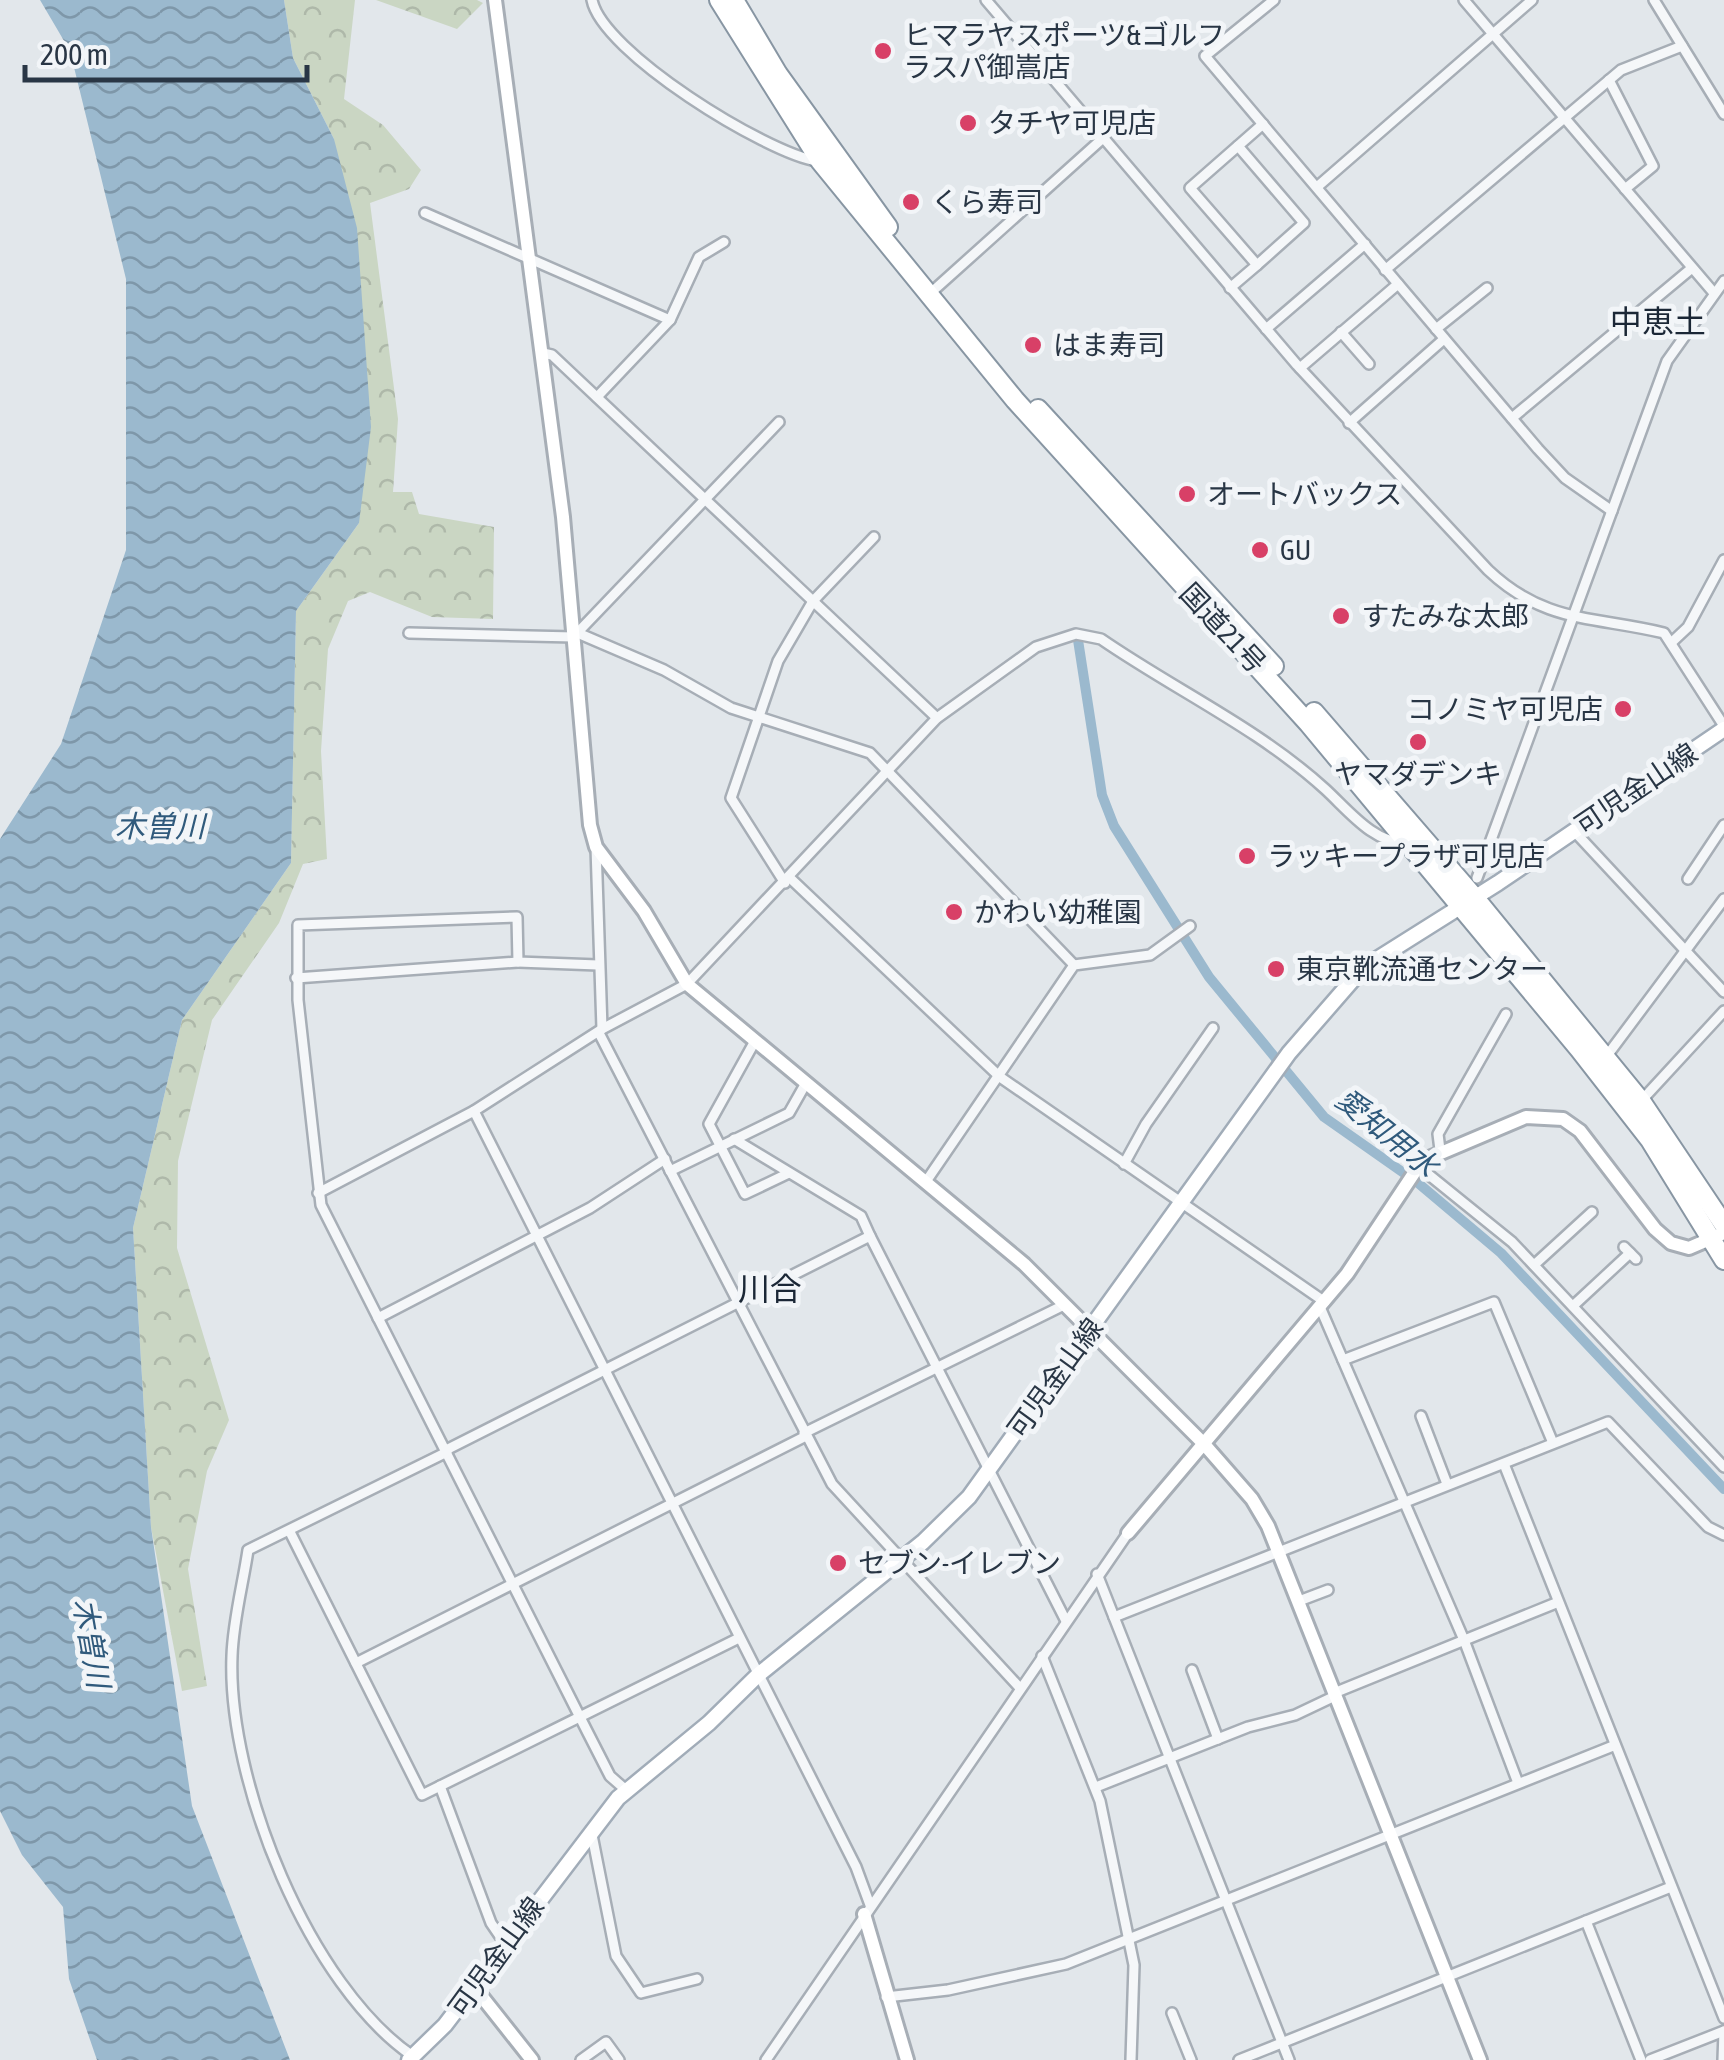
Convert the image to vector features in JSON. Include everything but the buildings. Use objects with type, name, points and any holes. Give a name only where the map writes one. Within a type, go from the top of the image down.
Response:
[{"type":"highway","name":"国道21号","points":[[719,0],[820,162],[1014,400],[1258,665],[1408,844],[1468,902],[1641,1101],[1720,1233],[1724,1260]]},
{"type":"highway","name":"国道21号","points":[[734,0],[840,165],[935,289],[1023,393],[1266,656],[1468,902],[1720,1233]]},
{"type":"main road","name":"可児金山線","points":[[411,2058],[475,1988],[591,1829],[626,1790],[947,1520],[989,1470],[1288,1053],[1363,968],[1468,902],[1724,728]]},
{"type":"street","points":[[496,0],[576,633],[590,824],[596,847],[600,1031],[832,1484],[1020,1688]]},
{"type":"street","points":[[592,0],[604,23],[647,67],[778,150],[820,162]]},
{"type":"street","points":[[986,0],[1300,368],[1509,590],[1572,619],[1653,630],[1672,642],[1724,728]]},
{"type":"street","points":[[1274,0],[1205,56],[1565,478],[1612,511]]},
{"type":"street","points":[[1464,0],[1714,293]]},
{"type":"street","points":[[1316,187],[1532,0]]},
{"type":"street","points":[[1654,0],[1724,114]]},
{"type":"street","points":[[1385,270],[1621,70],[1682,46]]},
{"type":"street","points":[[1609,80],[1653,166],[1624,189]]},
{"type":"street","points":[[1257,265],[1190,188],[1263,124]]},
{"type":"street","points":[[935,289],[1102,139]]},
{"type":"street","points":[[1230,288],[1304,223],[1238,146]]},
{"type":"street","points":[[426,213],[670,320]]},
{"type":"street","points":[[597,397],[670,320],[697,260],[724,242]]},
{"type":"street","points":[[1266,329],[1364,244]]},
{"type":"street","points":[[1512,418],[1692,268]]},
{"type":"street","points":[[1477,878],[1667,362],[1724,281]]},
{"type":"street","points":[[1300,368],[1398,284]]},
{"type":"street","points":[[1436,329],[1487,288]]},
{"type":"street","points":[[1341,332],[1369,364]]},
{"type":"street","points":[[1349,423],[1444,339]]},
{"type":"street","points":[[543,353],[552,355],[937,718]]},
{"type":"street","points":[[576,633],[780,422]]},
{"type":"street","points":[[874,537],[813,601],[778,661],[730,798],[787,880],[1000,1077],[1323,1304],[1402,1501],[1464,1640],[1518,1783]]},
{"type":"street","points":[[1672,642],[1688,626],[1724,560]]},
{"type":"street","points":[[409,632],[576,633],[730,708],[870,753],[1074,965]]},
{"type":"street","points":[[318,1193],[474,1111],[600,1031],[688,984],[937,718],[1036,646],[1089,634],[1235,721],[1308,773],[1373,832],[1386,840],[1408,844]]},
{"type":"street","points":[[1688,879],[1724,825]]},
{"type":"street","points":[[1574,831],[1724,992]]},
{"type":"street","points":[[596,847],[644,911],[688,984],[1013,1253],[1204,1444],[1261,1511],[1480,2060]]},
{"type":"street","points":[[1606,1058],[1724,899]]},
{"type":"street","points":[[518,962],[517,916],[298,925],[296,978],[318,1193],[579,1716],[610,1776],[626,1790]]},
{"type":"street","points":[[927,1180],[1074,965],[1150,955],[1190,926]]},
{"type":"street","points":[[296,978],[518,962],[598,965]]},
{"type":"street","points":[[1641,1101],[1724,1011]]},
{"type":"street","points":[[1440,1150],[1438,1134],[1506,1014]]},
{"type":"street","points":[[1124,1164],[1146,1124],[1213,1028]]},
{"type":"street","points":[[755,1041],[709,1124],[746,1194],[789,1173]]},
{"type":"street","points":[[670,1171],[788,1113],[806,1083]]},
{"type":"street","points":[[474,1111],[758,1676],[867,1909],[886,1997],[907,2060]]},
{"type":"street","points":[[766,2060],[1098,1574],[1323,1304],[1416,1168],[1440,1150],[1526,1116],[1563,1119],[1580,1132],[1664,1238],[1688,1248],[1720,1233]]},
{"type":"street","points":[[734,1139],[861,1216],[1066,1622]]},
{"type":"street","points":[[378,1318],[590,1208],[665,1160]]},
{"type":"street","points":[[1416,1168],[1534,1265],[1724,1467]]},
{"type":"street","points":[[1534,1265],[1592,1212]]},
{"type":"street","points":[[411,2058],[389,2040],[305,1927],[268,1841],[242,1754],[232,1654],[248,1550],[870,1236]]},
{"type":"street","points":[[1574,1305],[1630,1253]]},
{"type":"street","points":[[1343,1360],[1494,1302],[1554,1444]]},
{"type":"street","points":[[356,1663],[1064,1305]]},
{"type":"street","points":[[1421,1416],[1447,1484]]},
{"type":"street","points":[[1114,1618],[1277,1550],[1608,1422],[1708,1527],[1724,1535]]},
{"type":"street","points":[[1504,1464],[1724,2018]]},
{"type":"street","points":[[290,1532],[422,1795],[739,1638]]},
{"type":"street","points":[[1098,1574],[1290,2060]]},
{"type":"street","points":[[1299,1601],[1328,1590]]},
{"type":"street","points":[[1096,1787],[1218,1739],[1295,1715],[1334,1694],[1556,1603]]},
{"type":"street","points":[[1042,1656],[1096,1787],[1134,1965],[1131,2060]]},
{"type":"street","points":[[1192,1670],[1218,1739]]},
{"type":"street","points":[[886,1997],[1015,1977],[1066,1964],[1613,1746]]},
{"type":"street","points":[[440,1786],[490,1923],[506,1945]]},
{"type":"street","points":[[591,1829],[623,1972],[641,1994],[697,1978]]},
{"type":"street","points":[[1240,2060],[1671,1887]]},
{"type":"street","points":[[1586,1921],[1641,2060]]},
{"type":"street","points":[[475,1988],[523,2057]]},
{"type":"street","points":[[1172,2013],[1192,2060]]},
{"type":"street","points":[[1650,2060],[1724,2031],[1724,2060]]},
{"type":"street","points":[[582,2060],[606,2042],[619,2060]]},
{"type":"green space","points":[[284,0],[355,0],[344,99],[383,125],[421,170],[409,189],[370,203],[398,419],[393,492],[412,492],[419,514],[494,527],[493,619],[432,617],[370,592],[348,601],[328,649],[321,751],[327,859],[303,864],[279,923],[212,1020],[178,1161],[177,1248],[229,1420],[207,1471],[188,1569],[207,1686],[182,1691],[151,1527],[133,1228],[182,1020],[291,863],[296,611],[359,523],[334,139],[293,58]]},
{"type":"green space","points":[[376,0],[477,0],[483,3],[457,29]]},
{"type":"water","name":"木曽川","points":[[40,0],[284,0],[293,58],[334,139],[357,228],[371,427],[359,523],[296,611],[291,863],[182,1020],[133,1228],[151,1527],[192,1806],[290,2060],[97,2060],[69,1979],[63,1907],[22,1855],[0,1811],[0,839],[61,744],[126,550],[126,279],[70,51]]},
{"type":"waterway","name":"愛知用水","points":[[1078,640],[1102,795],[1114,826],[1209,977],[1324,1117],[1418,1183],[1501,1253],[1724,1489]]},
{"type":"place","name":"ヒマラヤスポーツ&ゴルフ ラスパ御嵩店","points":[[883,51]]},
{"type":"place","name":"タチヤ可児店","points":[[968,123]]},
{"type":"place","name":"くら寿司","points":[[911,202]]},
{"type":"place","name":"はま寿司","points":[[1033,345]]},
{"type":"place","name":"オートバックス","points":[[1187,494]]},
{"type":"place","name":"GU","points":[[1260,550]]},
{"type":"place","name":"すたみな太郎","points":[[1341,616]]},
{"type":"place","name":"コノミヤ可児店","points":[[1623,709]]},
{"type":"place","name":"ヤマダデンキ","points":[[1418,742]]},
{"type":"place","name":"ラッキープラザ可児店","points":[[1247,856]]},
{"type":"place","name":"かわい幼稚園","points":[[954,912]]},
{"type":"place","name":"東京靴流通センター","points":[[1276,969]]},
{"type":"place","name":"セブン-イレブン","points":[[838,1563]]},
{"type":"district","name":"中恵土","points":[[1658,321]]},
{"type":"district","name":"川合","points":[[770,1288]]}]
